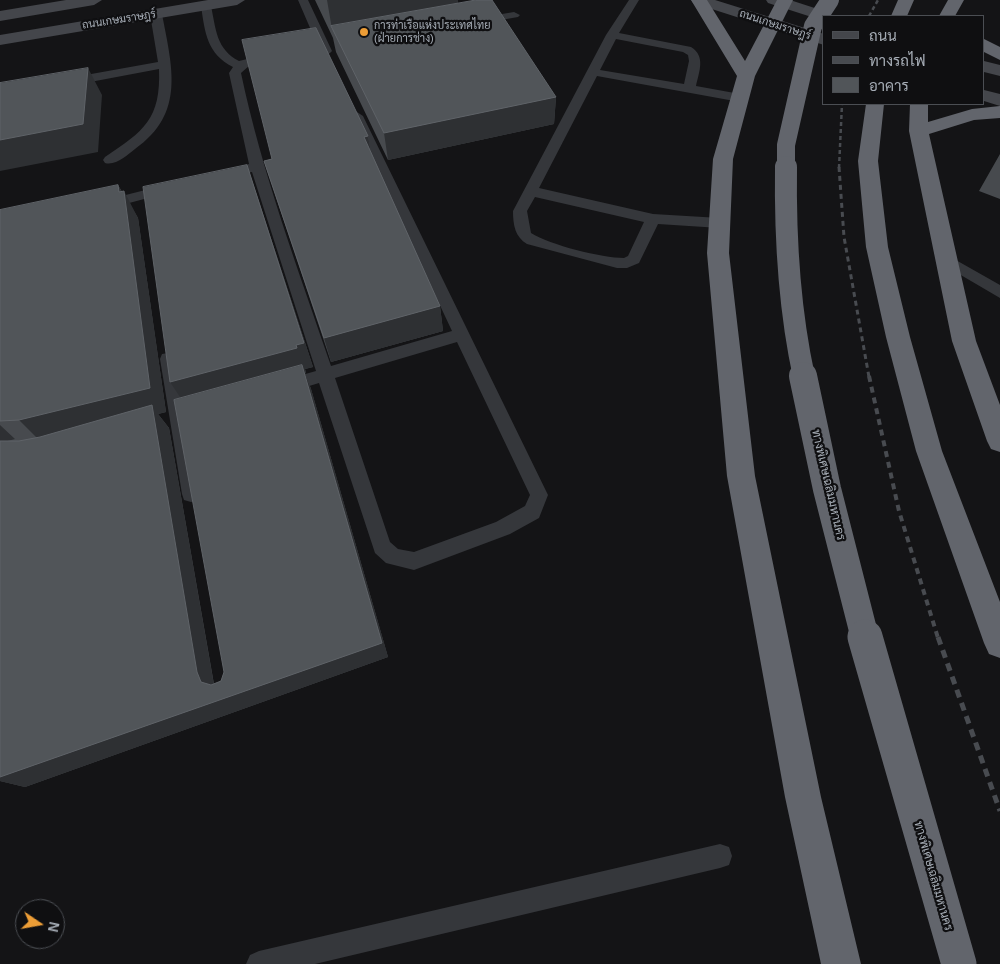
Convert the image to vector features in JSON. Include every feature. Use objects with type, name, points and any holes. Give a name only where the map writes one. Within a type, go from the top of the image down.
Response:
[{"type":"highway","points":[[699,0],[746,76]]},
{"type":"highway","name":"ทางพิเศษเฉลิมมหานคร","points":[[830,0],[813,26],[799,80],[786,145],[785,227],[796,340],[827,489],[877,683],[959,964]]},
{"type":"highway","points":[[899,15],[906,0]]},
{"type":"highway","points":[[780,1],[772,24],[746,76],[723,159],[718,253],[741,476],[803,797],[841,964]]},
{"type":"highway","points":[[985,45],[1000,55]]},
{"type":"highway","points":[[875,105],[868,161],[877,247],[929,451],[1000,643]]},
{"type":"highway","points":[[919,105],[919,131],[964,341],[1000,441]]},
{"type":"highway","points":[[919,131],[972,115],[1000,112]]},
{"type":"street","name":"ถนนเกษมราษฎร์","points":[[0,16],[94,0]]},
{"type":"street","name":"ถนนเกษมราษฎร์","points":[[0,40],[237,0]]},
{"type":"street","name":"ถนนเกษมราษฎร์","points":[[699,0],[822,39]]},
{"type":"street","name":"ถนนเกษมราษฎร์","points":[[780,1],[822,15]]},
{"type":"street","points":[[985,66],[1000,71]]},
{"type":"street","points":[[985,94],[1000,100]]},
{"type":"lane","points":[[303,0],[333,66]]},
{"type":"lane","points":[[634,0],[612,35],[520,210],[520,223],[526,236],[538,243],[627,263],[634,259],[653,219]]},
{"type":"lane","points":[[206,6],[215,48],[223,59],[238,66],[252,61],[288,54]]},
{"type":"lane","points":[[110,160],[144,135],[158,120],[166,84],[156,14]]},
{"type":"lane","points":[[466,23],[514,15]]},
{"type":"lane","points":[[612,35],[687,48],[693,53],[694,61],[689,89]]},
{"type":"lane","points":[[58,84],[164,65]]},
{"type":"lane","points":[[238,66],[235,81],[257,167],[382,547],[393,557],[414,561],[503,528],[532,512],[539,494],[350,102]]},
{"type":"lane","points":[[593,72],[740,98]]},
{"type":"lane","points":[[230,173],[257,167]]},
{"type":"lane","points":[[86,209],[183,184]]},
{"type":"lane","points":[[530,191],[653,219],[720,222]]},
{"type":"lane","points":[[144,194],[147,214]]},
{"type":"lane","points":[[947,260],[1000,292]]},
{"type":"lane","points":[[270,391],[462,334]]},
{"type":"lane","points":[[165,340],[195,513]]},
{"type":"lane","points":[[158,422],[195,412]]},
{"type":"lane","points":[[259,964],[720,856]]},
{"type":"building","points":[[476,0],[492,0],[556,97],[384,133],[331,26]]},
{"type":"building","points":[[316,28],[368,136],[364,137],[440,306],[324,338],[264,161],[272,159],[242,40]]},
{"type":"building","points":[[88,68],[83,124],[0,140],[0,83]]},
{"type":"building","points":[[247,165],[304,343],[296,345],[297,348],[170,382],[143,187]]},
{"type":"building","points":[[118,185],[119,192],[124,191],[150,388],[19,420],[0,421],[0,210]]},
{"type":"building","points":[[302,365],[382,643],[0,777],[0,441],[19,441],[40,437],[152,405],[197,672],[201,682],[211,685],[221,681],[224,672],[174,400]]},
{"type":"railway","points":[[870,15],[878,0]]},
{"type":"railway","points":[[839,167],[842,105]]},
{"type":"railway","points":[[839,167],[844,237],[869,377]]},
{"type":"railway","points":[[869,376],[899,511],[938,638]]},
{"type":"railway","points":[[938,637],[1000,811]]},
{"type":"place","name":"การท่าเรือแห่งประเทศไทย (ฝ่ายการช่าง)","points":[[364,32]]}]
